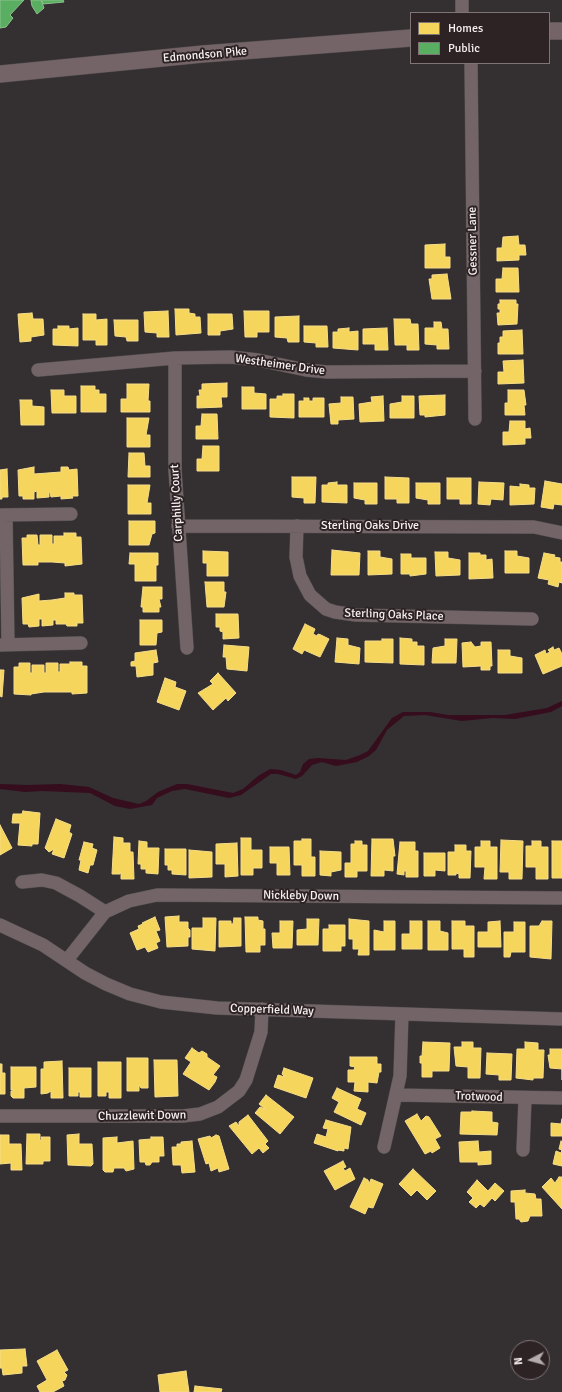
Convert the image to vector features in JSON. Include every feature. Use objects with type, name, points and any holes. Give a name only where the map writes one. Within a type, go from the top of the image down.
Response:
[{"type":"main road","points":[[550,31],[562,31]]},
{"type":"main road","name":"Edmondson Pike","points":[[0,74],[202,54],[410,38]]},
{"type":"street","points":[[462,0],[462,12]]},
{"type":"street","name":"Gessner Lane","points":[[471,64],[475,419]]},
{"type":"street","name":"Westheimer Drive","points":[[38,370],[175,358],[245,358],[306,370],[326,372],[475,371]]},
{"type":"street","name":"Carphilly Court","points":[[175,358],[174,442],[178,526],[187,648]]},
{"type":"street","points":[[71,514],[3,515],[4,645],[81,643]]},
{"type":"street","name":"Sterling Oaks Drive","points":[[178,526],[534,527],[562,533]]},
{"type":"street","name":"Sterling Oaks Place","points":[[297,526],[296,557],[300,576],[310,595],[326,609],[356,615],[532,620]]},
{"type":"street","points":[[22,882],[42,880],[56,883],[105,912]]},
{"type":"street","name":"Nickleby Down","points":[[67,960],[105,912],[129,901],[166,894],[562,898]]},
{"type":"street","name":"Copperfield Way","points":[[0,925],[43,945],[85,973],[106,984],[130,994],[161,1002],[189,1006],[562,1019]]},
{"type":"street","name":"Chuzzlewit Down","points":[[0,1116],[183,1116],[218,1107],[239,1091],[246,1080],[260,1032],[262,1009]]},
{"type":"street","points":[[384,1147],[401,1065],[402,1014]]},
{"type":"street","name":"Trotwood","points":[[396,1095],[525,1099],[562,1098]]},
{"type":"street","points":[[523,1150],[525,1099]]},
{"type":"shaded area","points":[[562,701],[562,706],[551,712],[515,719],[492,718],[462,721],[425,715],[404,716],[387,730],[376,750],[369,756],[357,762],[336,766],[322,762],[312,765],[302,776],[296,779],[278,774],[271,774],[241,795],[229,798],[185,789],[172,791],[157,798],[152,805],[130,809],[115,806],[90,793],[43,791],[25,792],[0,789],[0,784],[60,784],[89,787],[113,798],[139,804],[146,801],[158,792],[177,784],[187,784],[233,793],[243,789],[258,776],[270,769],[281,770],[296,775],[300,772],[303,764],[309,759],[318,758],[346,760],[360,755],[368,751],[392,718],[403,712],[430,712],[448,715],[505,715],[547,708]]},
{"type":"building: Homes","points":[[518,236],[519,245],[525,245],[526,255],[519,255],[519,260],[497,261],[497,248],[502,248],[503,237]]},
{"type":"building: Homes","points":[[445,244],[445,257],[450,257],[450,268],[425,268],[425,245]]},
{"type":"building: Homes","points":[[503,268],[518,268],[519,292],[496,292],[496,279],[502,279]]},
{"type":"building: Homes","points":[[447,274],[451,299],[432,299],[429,279],[432,279],[432,275]]},
{"type":"building: Homes","points":[[500,300],[516,300],[516,304],[518,304],[517,324],[498,325],[497,313],[500,313],[498,304],[500,304]]},
{"type":"building: Homes","points":[[175,309],[189,309],[189,313],[195,314],[195,317],[200,317],[201,333],[176,335]]},
{"type":"building: Homes","points":[[168,311],[169,337],[157,337],[157,333],[145,332],[144,312]]},
{"type":"building: Homes","points":[[244,311],[269,311],[269,332],[257,332],[257,337],[245,337]]},
{"type":"building: Homes","points":[[32,313],[33,319],[43,319],[44,335],[31,337],[31,341],[20,342],[18,314]]},
{"type":"building: Homes","points":[[83,314],[96,314],[96,320],[107,319],[107,345],[96,345],[96,340],[83,340]]},
{"type":"building: Homes","points":[[208,314],[232,314],[233,329],[220,331],[220,335],[208,335]]},
{"type":"building: Homes","points":[[299,316],[299,342],[288,342],[287,338],[275,337],[275,317]]},
{"type":"building: Homes","points":[[394,319],[410,319],[411,324],[418,324],[419,350],[407,350],[407,345],[395,345]]},
{"type":"building: Homes","points":[[114,320],[138,320],[138,341],[127,341],[126,337],[115,336]]},
{"type":"building: Homes","points":[[434,322],[441,322],[442,329],[448,329],[449,349],[437,349],[437,345],[425,344],[425,328],[434,328]]},
{"type":"building: Homes","points":[[58,326],[69,326],[69,329],[78,328],[78,346],[53,345],[53,329],[58,329]]},
{"type":"building: Homes","points":[[304,326],[327,326],[328,347],[316,347],[316,343],[304,342]]},
{"type":"building: Homes","points":[[349,328],[349,332],[358,331],[358,350],[333,348],[333,332],[338,332],[338,329]]},
{"type":"building: Homes","points":[[387,328],[388,350],[375,350],[375,344],[363,344],[363,329]]},
{"type":"building: Homes","points":[[522,330],[523,354],[498,354],[498,343],[500,343],[500,337],[503,337],[503,331]]},
{"type":"building: Homes","points":[[523,360],[524,383],[498,384],[498,372],[504,372],[503,361]]},
{"type":"building: Homes","points":[[227,383],[227,397],[221,397],[222,407],[197,408],[197,396],[200,396],[199,390],[202,390],[202,384]]},
{"type":"building: Homes","points":[[127,384],[149,384],[148,401],[150,401],[150,412],[121,412],[121,399],[127,399]]},
{"type":"building: Homes","points":[[81,386],[95,386],[95,390],[99,390],[99,394],[106,394],[106,412],[81,412]]},
{"type":"building: Homes","points":[[242,387],[254,387],[254,393],[266,394],[266,409],[242,409]]},
{"type":"building: Homes","points":[[51,390],[64,390],[64,396],[76,396],[76,413],[52,413]]},
{"type":"building: Homes","points":[[508,390],[524,390],[526,405],[524,405],[525,415],[505,415],[505,403],[508,403]]},
{"type":"building: Homes","points":[[283,394],[294,394],[294,418],[270,417],[270,399],[277,399],[277,396],[283,396]]},
{"type":"building: Homes","points":[[445,395],[445,415],[425,417],[425,415],[420,415],[419,396]]},
{"type":"building: Homes","points":[[383,396],[384,421],[360,422],[359,404],[372,402],[371,397]]},
{"type":"building: Homes","points":[[402,396],[414,396],[414,418],[390,418],[390,404],[402,402]]},
{"type":"building: Homes","points":[[341,397],[353,397],[354,419],[338,420],[338,424],[331,424],[329,404],[341,403]]},
{"type":"building: Homes","points":[[304,398],[309,398],[309,401],[313,401],[313,398],[324,398],[324,417],[299,417],[299,401],[304,401]]},
{"type":"building: Homes","points":[[20,400],[32,400],[32,406],[44,407],[44,425],[21,425]]},
{"type":"building: Homes","points":[[202,414],[217,414],[218,439],[196,439],[196,426],[201,426]]},
{"type":"building: Homes","points":[[127,418],[149,418],[146,435],[150,435],[150,447],[127,447]]},
{"type":"building: Homes","points":[[510,421],[525,421],[525,429],[530,428],[531,438],[525,438],[525,444],[503,445],[503,432],[509,432]]},
{"type":"building: Homes","points":[[203,446],[219,446],[219,471],[197,471],[197,459],[202,459]]},
{"type":"building: Homes","points":[[129,453],[144,453],[145,466],[150,466],[150,477],[128,477]]},
{"type":"building: Homes","points":[[34,467],[34,474],[61,472],[61,467],[68,467],[69,470],[77,469],[78,496],[61,499],[61,496],[51,497],[49,492],[49,497],[37,498],[37,491],[34,492],[34,499],[23,499],[23,496],[19,496],[18,470]]},
{"type":"building: Homes","points":[[7,469],[8,497],[2,497],[2,499],[0,499],[0,470]]},
{"type":"building: Homes","points":[[292,477],[316,477],[315,503],[304,503],[304,498],[292,497]]},
{"type":"building: Homes","points":[[385,477],[409,478],[409,503],[397,503],[397,499],[385,499]]},
{"type":"building: Homes","points":[[447,478],[471,478],[471,504],[460,504],[460,499],[447,499]]},
{"type":"building: Homes","points":[[545,481],[562,484],[562,505],[554,504],[553,509],[541,507]]},
{"type":"building: Homes","points":[[337,482],[337,485],[347,485],[347,503],[322,502],[322,485]]},
{"type":"building: Homes","points":[[479,482],[504,483],[503,500],[491,499],[490,505],[478,504]]},
{"type":"building: Homes","points":[[354,483],[377,483],[377,504],[365,504],[365,500],[354,498]]},
{"type":"building: Homes","points":[[416,483],[440,483],[440,504],[428,504],[428,500],[416,498]]},
{"type":"building: Homes","points":[[520,484],[529,485],[529,488],[535,488],[534,504],[510,505],[510,486],[520,487]]},
{"type":"building: Homes","points":[[128,485],[150,485],[147,503],[151,503],[151,514],[128,514]]},
{"type":"building: Homes","points":[[129,521],[155,521],[155,533],[152,534],[149,545],[129,545]]},
{"type":"building: Homes","points":[[64,533],[76,533],[76,537],[81,537],[82,564],[65,566],[65,563],[38,562],[38,565],[23,565],[22,538],[27,538],[27,535],[37,535],[38,545],[40,545],[40,535],[52,535],[52,544],[54,544],[54,536],[64,536]]},
{"type":"building: Homes","points":[[332,550],[360,553],[359,575],[331,575]]},
{"type":"building: Homes","points":[[203,551],[228,552],[228,576],[207,576],[207,563],[203,563]]},
{"type":"building: Homes","points":[[368,551],[380,551],[380,557],[392,559],[392,574],[368,575]]},
{"type":"building: Homes","points":[[505,551],[517,551],[517,556],[529,558],[529,573],[505,573]]},
{"type":"building: Homes","points":[[435,552],[448,552],[448,558],[460,560],[460,575],[436,576]]},
{"type":"building: Homes","points":[[130,553],[158,553],[156,581],[135,581],[135,564],[129,564]]},
{"type":"building: Homes","points":[[469,553],[480,553],[480,555],[486,555],[486,560],[492,559],[493,578],[469,579]]},
{"type":"building: Homes","points":[[544,553],[555,555],[554,557],[560,558],[560,562],[562,562],[562,583],[559,582],[558,587],[548,584],[549,580],[538,578]]},
{"type":"building: Homes","points":[[401,554],[411,554],[411,558],[426,558],[426,574],[410,576],[410,574],[401,574]]},
{"type":"building: Homes","points":[[205,582],[224,582],[224,592],[226,592],[224,607],[207,607]]},
{"type":"building: Homes","points":[[143,587],[162,587],[162,599],[159,599],[161,607],[159,607],[159,612],[143,612],[143,607],[141,607]]},
{"type":"building: Homes","points":[[65,593],[82,595],[83,623],[77,623],[77,626],[67,626],[66,624],[56,624],[56,620],[53,620],[53,625],[42,626],[42,619],[39,619],[39,626],[29,627],[28,624],[23,624],[22,598],[39,594],[39,601],[52,600],[65,598]]},
{"type":"building: Homes","points":[[216,614],[238,614],[239,638],[223,639],[223,632],[220,631],[220,627],[216,627]]},
{"type":"building: Homes","points":[[140,620],[162,620],[162,632],[157,633],[156,645],[140,645]]},
{"type":"building: Homes","points":[[305,624],[315,629],[313,634],[317,636],[318,634],[329,639],[320,657],[304,650],[302,654],[293,649]]},
{"type":"building: Homes","points":[[337,638],[348,639],[348,645],[360,648],[359,664],[335,662]]},
{"type":"building: Homes","points":[[400,638],[412,639],[412,642],[417,642],[417,646],[424,646],[424,665],[400,664]]},
{"type":"building: Homes","points":[[382,639],[393,639],[393,663],[365,662],[365,641],[382,641]]},
{"type":"building: Homes","points":[[445,639],[457,639],[456,663],[432,663],[433,648],[445,646]]},
{"type":"building: Homes","points":[[471,642],[475,647],[481,646],[481,642],[491,642],[492,666],[490,666],[490,670],[481,670],[481,666],[463,667],[462,643]]},
{"type":"building: Homes","points":[[224,645],[249,647],[247,671],[227,669],[226,657],[223,657]]},
{"type":"building: Homes","points":[[553,647],[554,650],[559,648],[562,654],[562,666],[543,674],[535,655],[545,650],[546,654],[550,652],[548,650]]},
{"type":"building: Homes","points":[[156,650],[158,662],[153,663],[153,675],[137,677],[136,666],[131,666],[131,662],[135,661],[135,653]]},
{"type":"building: Homes","points":[[498,650],[510,650],[510,656],[522,658],[522,673],[498,673]]},
{"type":"building: Homes","points":[[70,662],[82,662],[82,666],[87,666],[87,693],[72,694],[72,692],[44,692],[31,695],[14,694],[14,667],[19,667],[19,663],[30,663],[30,673],[32,673],[32,665],[44,665],[44,673],[46,673],[46,663],[58,663],[58,672],[60,672],[60,664],[70,664]]},
{"type":"building: Homes","points":[[0,670],[4,670],[2,697],[0,696]]},
{"type":"building: Homes","points":[[218,673],[236,693],[228,701],[226,698],[213,710],[198,693],[213,684],[210,681]]},
{"type":"building: Homes","points":[[165,678],[176,682],[175,687],[186,691],[179,710],[157,702]]},
{"type":"building: Homes","points":[[23,811],[40,813],[38,844],[32,844],[32,846],[18,845],[20,823],[12,823],[13,814],[22,814]]},
{"type":"building: Homes","points":[[56,819],[71,825],[69,832],[72,834],[64,858],[52,854],[54,849],[49,852],[45,848]]},
{"type":"building: Homes","points":[[0,825],[12,848],[0,855]]},
{"type":"building: Homes","points":[[114,837],[123,838],[123,843],[130,843],[130,852],[133,852],[134,879],[121,879],[121,872],[120,874],[112,874]]},
{"type":"building: Homes","points":[[241,838],[251,838],[251,850],[262,850],[262,868],[253,868],[253,875],[241,875]]},
{"type":"building: Homes","points":[[302,839],[311,839],[311,857],[315,857],[315,876],[302,876],[302,865],[294,865],[294,841],[302,841]]},
{"type":"building: Homes","points":[[372,839],[393,839],[395,856],[393,856],[393,871],[384,870],[384,876],[371,876]]},
{"type":"building: Homes","points":[[501,840],[523,841],[522,879],[509,879],[509,872],[500,872]]},
{"type":"building: Homes","points":[[139,841],[147,842],[147,848],[159,848],[158,874],[146,873],[146,869],[141,869],[141,864],[138,864]]},
{"type":"building: Homes","points":[[355,841],[362,841],[362,845],[367,845],[367,871],[357,871],[357,877],[345,877],[345,863],[351,863],[351,844],[355,844]]},
{"type":"building: Homes","points":[[481,841],[490,841],[490,847],[497,847],[497,879],[484,879],[485,867],[475,867],[475,847],[481,847]]},
{"type":"building: Homes","points":[[532,841],[541,841],[541,847],[548,847],[548,879],[536,879],[536,867],[526,867],[526,846],[532,846]]},
{"type":"building: Homes","points":[[552,841],[562,841],[562,878],[552,878]]},
{"type":"building: Homes","points":[[84,842],[93,844],[92,848],[97,850],[93,865],[90,865],[88,873],[79,870],[81,860],[79,860]]},
{"type":"building: Homes","points":[[400,842],[415,842],[415,851],[418,851],[418,877],[406,877],[406,871],[404,871],[404,875],[397,874]]},
{"type":"building: Homes","points":[[237,843],[238,876],[225,877],[225,864],[216,864],[216,844]]},
{"type":"building: Homes","points":[[455,845],[466,845],[466,851],[471,851],[470,878],[459,878],[459,874],[456,873],[456,875],[448,875],[448,852],[455,852]]},
{"type":"building: Homes","points":[[270,847],[289,847],[290,875],[277,875],[277,863],[270,863]]},
{"type":"building: Homes","points":[[165,849],[186,849],[186,875],[172,874],[172,870],[168,870],[168,865],[165,865]]},
{"type":"building: Homes","points":[[189,850],[212,852],[212,877],[189,878]]},
{"type":"building: Homes","points":[[320,851],[341,852],[341,870],[331,872],[331,876],[320,875]]},
{"type":"building: Homes","points":[[424,853],[445,853],[445,871],[435,870],[435,876],[424,876]]},
{"type":"building: Homes","points":[[179,916],[179,922],[188,922],[190,937],[188,937],[188,946],[167,947],[165,917]]},
{"type":"building: Homes","points":[[155,917],[160,930],[156,931],[160,941],[156,943],[158,948],[148,952],[145,947],[137,950],[130,933],[139,929],[138,926],[143,924],[142,923]]},
{"type":"building: Homes","points":[[245,917],[258,917],[258,920],[263,921],[263,929],[265,929],[265,945],[260,945],[260,952],[246,952]]},
{"type":"building: Homes","points":[[203,918],[216,918],[215,951],[192,949],[192,928],[203,928]]},
{"type":"building: Homes","points":[[234,918],[241,918],[241,946],[219,947],[219,921],[231,921],[231,924],[233,924]]},
{"type":"building: Homes","points":[[307,919],[319,919],[318,945],[297,945],[297,930],[307,929]]},
{"type":"building: Homes","points":[[349,919],[369,921],[369,955],[358,955],[359,949],[353,949],[353,939],[349,939]]},
{"type":"building: Homes","points":[[280,921],[293,921],[292,948],[273,948],[272,933],[280,933]]},
{"type":"building: Homes","points":[[384,921],[395,921],[395,950],[374,950],[374,930],[384,932]]},
{"type":"building: Homes","points":[[410,921],[422,921],[422,949],[402,949],[402,934],[410,934]]},
{"type":"building: Homes","points":[[428,921],[440,921],[440,931],[448,933],[448,950],[428,950]]},
{"type":"building: Homes","points":[[452,921],[465,921],[465,926],[474,926],[474,957],[464,957],[464,949],[452,949]]},
{"type":"building: Homes","points":[[500,921],[501,947],[478,947],[478,932],[488,932],[488,922]]},
{"type":"building: Homes","points":[[542,921],[552,921],[551,959],[530,957],[530,926],[539,926]]},
{"type":"building: Homes","points":[[514,922],[525,922],[525,952],[511,952],[510,957],[504,957],[504,932],[514,932]]},
{"type":"building: Homes","points":[[329,925],[345,925],[345,946],[341,946],[341,951],[323,951],[323,929],[329,929]]},
{"type":"building: Homes","points":[[423,1042],[450,1043],[449,1071],[432,1071],[432,1077],[422,1077],[422,1063],[420,1063],[420,1056],[422,1056]]},
{"type":"building: Homes","points":[[462,1042],[473,1042],[473,1048],[481,1048],[480,1078],[468,1078],[468,1067],[456,1066],[454,1047],[462,1047]]},
{"type":"building: Homes","points":[[525,1042],[538,1043],[538,1050],[544,1050],[543,1078],[533,1078],[533,1080],[516,1078],[517,1049],[525,1049]]},
{"type":"building: Homes","points":[[192,1048],[199,1053],[202,1051],[207,1054],[207,1057],[220,1066],[213,1075],[217,1077],[209,1090],[183,1074],[191,1062],[185,1058]]},
{"type":"building: Homes","points":[[550,1049],[562,1049],[562,1069],[550,1068],[548,1055],[550,1055]]},
{"type":"building: Homes","points":[[487,1053],[512,1054],[511,1080],[499,1080],[499,1075],[486,1074]]},
{"type":"building: Homes","points":[[350,1057],[377,1057],[377,1064],[381,1064],[381,1072],[379,1072],[377,1083],[368,1082],[368,1092],[354,1091],[355,1082],[348,1082],[348,1070],[354,1070],[355,1067],[350,1066]]},
{"type":"building: Homes","points":[[127,1058],[148,1058],[148,1088],[141,1088],[139,1085],[139,1091],[127,1091]]},
{"type":"building: Homes","points":[[154,1060],[177,1060],[178,1096],[155,1097]]},
{"type":"building: Homes","points":[[62,1061],[63,1098],[51,1098],[51,1091],[41,1094],[41,1069],[44,1069],[44,1062]]},
{"type":"building: Homes","points":[[98,1062],[121,1062],[121,1098],[109,1098],[109,1092],[106,1092],[106,1096],[98,1096]]},
{"type":"building: Homes","points":[[0,1064],[2,1064],[2,1073],[5,1073],[5,1094],[0,1094]]},
{"type":"building: Homes","points":[[11,1067],[36,1067],[36,1087],[24,1088],[24,1098],[13,1098],[11,1096],[11,1091],[13,1090],[11,1090]]},
{"type":"building: Homes","points":[[69,1068],[91,1068],[91,1097],[80,1097],[80,1092],[78,1092],[78,1096],[69,1096]]},
{"type":"building: Homes","points":[[284,1068],[313,1078],[306,1098],[274,1087],[278,1075],[285,1077],[282,1074]]},
{"type":"building: Homes","points":[[337,1088],[361,1099],[357,1109],[366,1113],[361,1125],[334,1112],[339,1102],[332,1098]]},
{"type":"building: Homes","points":[[266,1095],[294,1117],[280,1134],[255,1113],[260,1107],[265,1109],[259,1104]]},
{"type":"building: Homes","points":[[461,1112],[492,1112],[492,1122],[498,1123],[497,1135],[460,1134]]},
{"type":"building: Homes","points":[[417,1114],[421,1121],[426,1116],[429,1117],[441,1136],[435,1139],[440,1148],[432,1153],[431,1151],[425,1154],[405,1121]]},
{"type":"building: Homes","points":[[248,1115],[268,1141],[265,1144],[269,1148],[263,1153],[259,1148],[252,1154],[229,1126],[236,1122],[239,1126],[239,1122]]},
{"type":"building: Homes","points":[[562,1119],[562,1136],[551,1136],[551,1123],[561,1124]]},
{"type":"building: Homes","points":[[326,1120],[351,1127],[348,1149],[344,1148],[344,1151],[338,1151],[314,1143],[317,1134],[326,1137],[328,1129],[323,1128]]},
{"type":"building: Homes","points":[[27,1134],[40,1134],[40,1140],[42,1140],[41,1137],[50,1137],[50,1161],[43,1161],[43,1164],[26,1164]]},
{"type":"building: Homes","points":[[79,1134],[79,1144],[92,1144],[93,1164],[91,1166],[68,1165],[67,1135]]},
{"type":"building: Homes","points":[[0,1135],[9,1135],[9,1144],[21,1144],[22,1170],[11,1170],[11,1163],[0,1164]]},
{"type":"building: Homes","points":[[216,1135],[219,1136],[229,1169],[219,1172],[218,1168],[211,1171],[209,1163],[206,1164],[198,1139],[210,1136],[211,1138]]},
{"type":"building: Homes","points":[[117,1137],[117,1143],[133,1141],[134,1169],[126,1171],[124,1168],[114,1168],[113,1172],[105,1172],[103,1170],[103,1138]]},
{"type":"building: Homes","points":[[151,1137],[163,1137],[164,1156],[159,1156],[159,1162],[152,1162],[150,1165],[146,1165],[145,1162],[140,1162],[139,1140],[151,1139]]},
{"type":"building: Homes","points":[[192,1141],[195,1172],[182,1173],[181,1165],[173,1165],[172,1147],[177,1147],[177,1144],[181,1144],[181,1142]]},
{"type":"building: Homes","points":[[478,1141],[479,1152],[491,1151],[491,1164],[478,1165],[478,1162],[460,1162],[459,1142]]},
{"type":"building: Homes","points":[[561,1141],[562,1142],[562,1150],[559,1149]]},
{"type":"building: Homes","points":[[562,1150],[562,1166],[553,1164],[556,1151],[561,1153]]},
{"type":"building: Homes","points":[[343,1161],[346,1167],[343,1168],[345,1171],[350,1168],[355,1179],[335,1190],[324,1171]]},
{"type":"building: Homes","points":[[413,1169],[436,1191],[427,1200],[417,1190],[411,1196],[399,1184]]},
{"type":"building: Homes","points":[[559,1177],[562,1177],[562,1209],[542,1187],[551,1178],[555,1183]]},
{"type":"building: Homes","points":[[364,1178],[368,1180],[369,1184],[371,1179],[383,1184],[373,1208],[368,1207],[365,1214],[350,1207]]},
{"type":"building: Homes","points":[[477,1180],[488,1191],[495,1183],[504,1191],[495,1201],[492,1198],[484,1207],[480,1204],[476,1208],[469,1202],[473,1198],[467,1192]]},
{"type":"building: Homes","points":[[525,1190],[525,1193],[535,1194],[536,1199],[541,1199],[542,1216],[530,1216],[528,1221],[521,1222],[519,1219],[516,1219],[515,1202],[511,1202],[511,1191]]},
{"type":"building: Homes","points":[[25,1349],[27,1366],[22,1366],[22,1373],[3,1375],[2,1368],[0,1368],[0,1350]]},
{"type":"building: Homes","points":[[57,1350],[68,1370],[64,1372],[67,1375],[65,1380],[62,1381],[64,1386],[53,1392],[40,1392],[37,1386],[47,1380],[37,1361]]},
{"type":"building: Homes","points":[[186,1371],[189,1392],[160,1392],[158,1375]]},
{"type":"building: Homes","points":[[195,1386],[222,1389],[221,1392],[194,1392]]},
{"type":"building: Public","points":[[0,0],[24,0],[10,15],[13,18],[6,27],[0,28]]},
{"type":"building: Public","points":[[31,0],[41,0],[44,8],[37,14],[32,6]]},
{"type":"building: Public","points":[[42,0],[63,0],[64,2],[43,4]]}]
